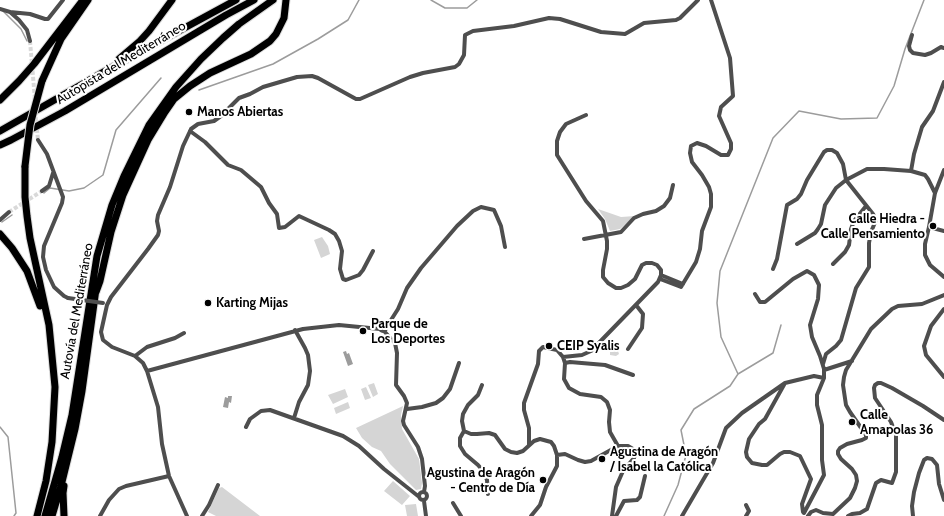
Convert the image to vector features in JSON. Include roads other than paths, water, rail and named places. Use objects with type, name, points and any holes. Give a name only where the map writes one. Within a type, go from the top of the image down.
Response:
[{"type":"highway","points":[[0,100],[24,75],[83,0]]},
{"type":"highway","name":"Autovía del Mediterráneo","points":[[36,516],[46,481],[52,442],[55,387],[49,325],[29,231],[25,197],[25,166],[30,125],[42,81],[61,39],[88,0]]},
{"type":"highway","points":[[107,70],[150,31],[172,0]]},
{"type":"highway","name":"Autopista del Mediterráneo","points":[[0,131],[107,70],[236,0]]},
{"type":"highway","name":"Autopista del Mediterráneo","points":[[0,145],[72,107],[226,15],[254,0]]},
{"type":"highway","name":"Autovía del Mediterráneo","points":[[45,516],[72,415],[97,256],[112,204],[124,176],[149,125],[163,104],[201,59],[239,24],[274,0]]},
{"type":"highway","points":[[96,292],[100,281],[110,232],[123,195],[148,140],[165,112],[181,92],[194,83],[210,73],[251,54],[270,41],[276,34],[284,18],[286,0]]},
{"type":"highway","points":[[0,149],[11,140]]},
{"type":"highway","points":[[0,234],[12,248],[27,271],[38,297],[50,337]]},
{"type":"highway","points":[[52,516],[66,466],[82,391],[96,292],[100,245]]},
{"type":"highway","points":[[64,516],[63,493],[66,466]]},
{"type":"street","points":[[0,9],[10,12],[30,14],[48,19],[63,0]]},
{"type":"street","points":[[187,516],[169,476],[162,444],[158,408],[147,371],[143,363],[136,356],[112,347],[103,340],[102,328],[105,304],[158,235],[158,215],[170,187],[180,154],[191,129],[198,124],[214,121],[239,98],[263,87],[296,77],[312,76],[318,78],[356,99],[360,99],[410,77],[455,67],[462,60],[465,35],[473,31],[514,26],[549,18],[601,32],[625,34],[644,23],[676,20],[680,18],[698,0]]},
{"type":"street","points":[[661,277],[682,286],[696,262],[700,249],[702,231],[712,202],[709,187],[692,162],[690,153],[691,146],[697,143],[722,155],[728,155],[731,149],[729,138],[719,116],[721,107],[733,96],[730,58],[711,0]]},
{"type":"street","points":[[10,12],[20,20],[27,30],[30,41]]},
{"type":"street","points":[[912,35],[909,46],[913,53],[925,55],[941,47],[944,48]]},
{"type":"street","points":[[911,171],[914,154],[922,127],[933,111],[944,82]]},
{"type":"street","points":[[563,357],[582,355],[591,351],[661,277],[661,270],[657,265],[646,263],[642,265],[635,279],[628,286],[616,288],[608,283],[603,277],[607,249],[603,221],[586,201],[557,155],[557,141],[560,132],[566,124],[586,115]]},
{"type":"street","points":[[190,131],[205,142],[228,165],[240,170],[261,187],[277,214],[279,228],[285,227],[299,216],[335,234],[342,251],[340,269],[343,279],[346,280],[359,275],[373,251]]},
{"type":"street","points":[[38,140],[47,154],[53,173],[62,192],[62,203],[44,246],[43,257],[46,270],[54,287],[64,296],[105,304]]},
{"type":"street","points":[[773,269],[777,259],[787,205],[797,199],[801,194],[807,180],[824,152],[827,150],[832,150],[840,157],[846,180],[876,220],[871,232],[869,243],[869,267],[856,288],[841,340],[826,354],[823,364]]},
{"type":"street","points":[[797,244],[815,233],[818,229],[829,198],[836,188],[846,180],[867,169],[911,171],[925,175],[935,193]]},
{"type":"street","points":[[944,170],[935,193],[925,244],[925,255],[930,266],[944,277]]},
{"type":"street","points":[[42,191],[49,186],[53,173]]},
{"type":"street","points":[[584,239],[621,232],[634,218],[656,211],[664,206],[670,198],[672,185]]},
{"type":"street","points":[[833,264],[845,252],[849,245],[851,229],[854,221],[866,206]]},
{"type":"street","points":[[382,330],[381,325],[385,326],[395,315],[407,288],[421,268],[456,226],[473,211],[481,207],[494,210],[501,226],[505,246]]},
{"type":"street","points":[[0,220],[9,212]]},
{"type":"street","points":[[929,227],[944,231]]},
{"type":"street","points":[[755,294],[760,302],[765,302],[803,272],[807,271],[814,275],[817,280],[819,292],[811,319],[811,331],[824,370],[824,378],[817,395],[817,405],[822,425],[822,460],[824,476],[806,515]]},
{"type":"street","points":[[817,516],[822,514],[833,514],[850,498],[856,488],[856,475],[841,459],[838,451],[846,444],[866,438],[865,431],[846,405],[844,377],[846,370],[871,329],[892,309],[898,306],[922,304],[944,295]]},
{"type":"street","points":[[628,349],[642,328],[643,314],[636,305]]},
{"type":"street","points":[[944,309],[931,326],[924,346],[926,355],[944,377]]},
{"type":"street","points":[[147,371],[295,330],[339,325],[382,330],[395,343],[397,353],[396,385],[406,399],[406,409],[403,421],[404,426],[418,447],[422,459],[425,486],[424,492],[427,495],[427,498],[424,500],[426,516]]},
{"type":"street","points":[[294,418],[299,402],[308,385],[310,371],[309,360],[305,348],[295,330]]},
{"type":"street","points":[[136,356],[147,347],[175,338],[184,333]]},
{"type":"street","points":[[529,445],[529,428],[524,410],[524,403],[538,364],[539,351],[543,347],[549,347],[557,350],[563,357],[565,363],[564,379],[569,388],[580,394],[601,397],[607,402],[610,410],[610,432],[618,446]]},
{"type":"street","points":[[824,370],[852,361]]},
{"type":"street","points":[[565,363],[570,362],[605,365],[633,375]]},
{"type":"street","points":[[406,409],[436,403],[443,398],[450,389],[459,363]]},
{"type":"street","points":[[682,516],[713,463],[726,428],[742,413],[785,383],[814,376],[824,378]]},
{"type":"street","points":[[785,383],[765,419],[759,424],[749,439],[746,452],[747,457],[752,463],[762,465],[767,465],[784,452],[790,452],[800,456],[811,479],[802,504],[806,515]]},
{"type":"street","points":[[848,516],[860,513],[867,509],[876,484],[881,480],[892,483],[896,472],[896,435],[891,422],[875,398],[875,385],[881,383],[892,388],[944,420]]},
{"type":"street","points":[[482,384],[478,394],[468,405],[463,414],[462,421],[464,431],[460,438],[460,446],[465,454],[484,472],[487,480],[488,494]]},
{"type":"street","points":[[246,427],[250,419],[261,411],[270,410],[343,436],[352,441],[418,496],[420,500],[424,500]]},
{"type":"street","points":[[464,431],[471,434],[489,433],[495,435],[506,449],[517,453],[523,451],[529,445],[540,439],[551,442],[558,455],[557,466],[546,487],[540,505],[531,516]]},
{"type":"street","points":[[558,455],[565,454],[585,462],[591,461],[618,446],[628,446],[633,449],[635,455],[634,458],[623,471],[616,487],[612,514],[617,515],[624,502],[636,500],[640,497],[645,476]]},
{"type":"street","points":[[913,516],[912,506],[914,492],[919,473],[924,460],[927,458],[932,459],[937,465],[939,484],[944,500]]},
{"type":"street","points":[[100,516],[109,500],[119,489],[169,476]]},
{"type":"street","points":[[202,516],[218,485]]},
{"type":"street","points":[[418,496],[420,493],[424,492]]},
{"type":"street","points":[[453,503],[461,516]]},
{"type":"street","points":[[746,505],[749,511],[746,516]]},
{"type":"street","points":[[806,515],[814,510],[822,514]]},
{"type":"waterway","points":[[199,90],[273,64],[318,39],[348,20],[359,0]]},
{"type":"waterway","points":[[431,0],[445,8],[467,8],[477,0]]},
{"type":"waterway","points":[[738,374],[721,337],[717,303],[720,271],[773,138],[799,111],[841,119],[877,118],[894,86],[905,49],[924,0]]},
{"type":"waterway","points":[[3,11],[21,29],[27,41]]},
{"type":"waterway","points":[[44,193],[50,188],[69,191],[84,188],[103,175],[116,130],[161,78]]},
{"type":"waterway","points":[[2,222],[12,215]]},
{"type":"waterway","points":[[664,516],[678,485],[686,455],[681,430],[694,409],[730,386],[738,374],[773,353],[781,325]]},
{"type":"waterway","points":[[0,427],[8,437],[16,513],[14,516]]},
{"type":"tunnel","points":[[30,41],[35,100]]},
{"type":"tunnel","points":[[35,111],[38,140]]},
{"type":"tunnel","points":[[9,212],[42,191]]},
{"type":"place","name":"Manos Abiertas","points":[[189,112]]},
{"type":"place","name":"Calle Hiedra - Calle Pensamiento","points":[[933,226]]},
{"type":"place","name":"Karting Mijas","points":[[208,303]]},
{"type":"place","name":"Parque de Los Deportes","points":[[363,331]]},
{"type":"place","name":"CEIP Syalis","points":[[549,346]]},
{"type":"place","name":"Calle Amapolas 36","points":[[852,422]]},
{"type":"place","name":"Agustina de Aragón / Isabel la Católica","points":[[602,459]]},
{"type":"place","name":"Agustina de Aragón - Centro de Día","points":[[543,480]]}]
